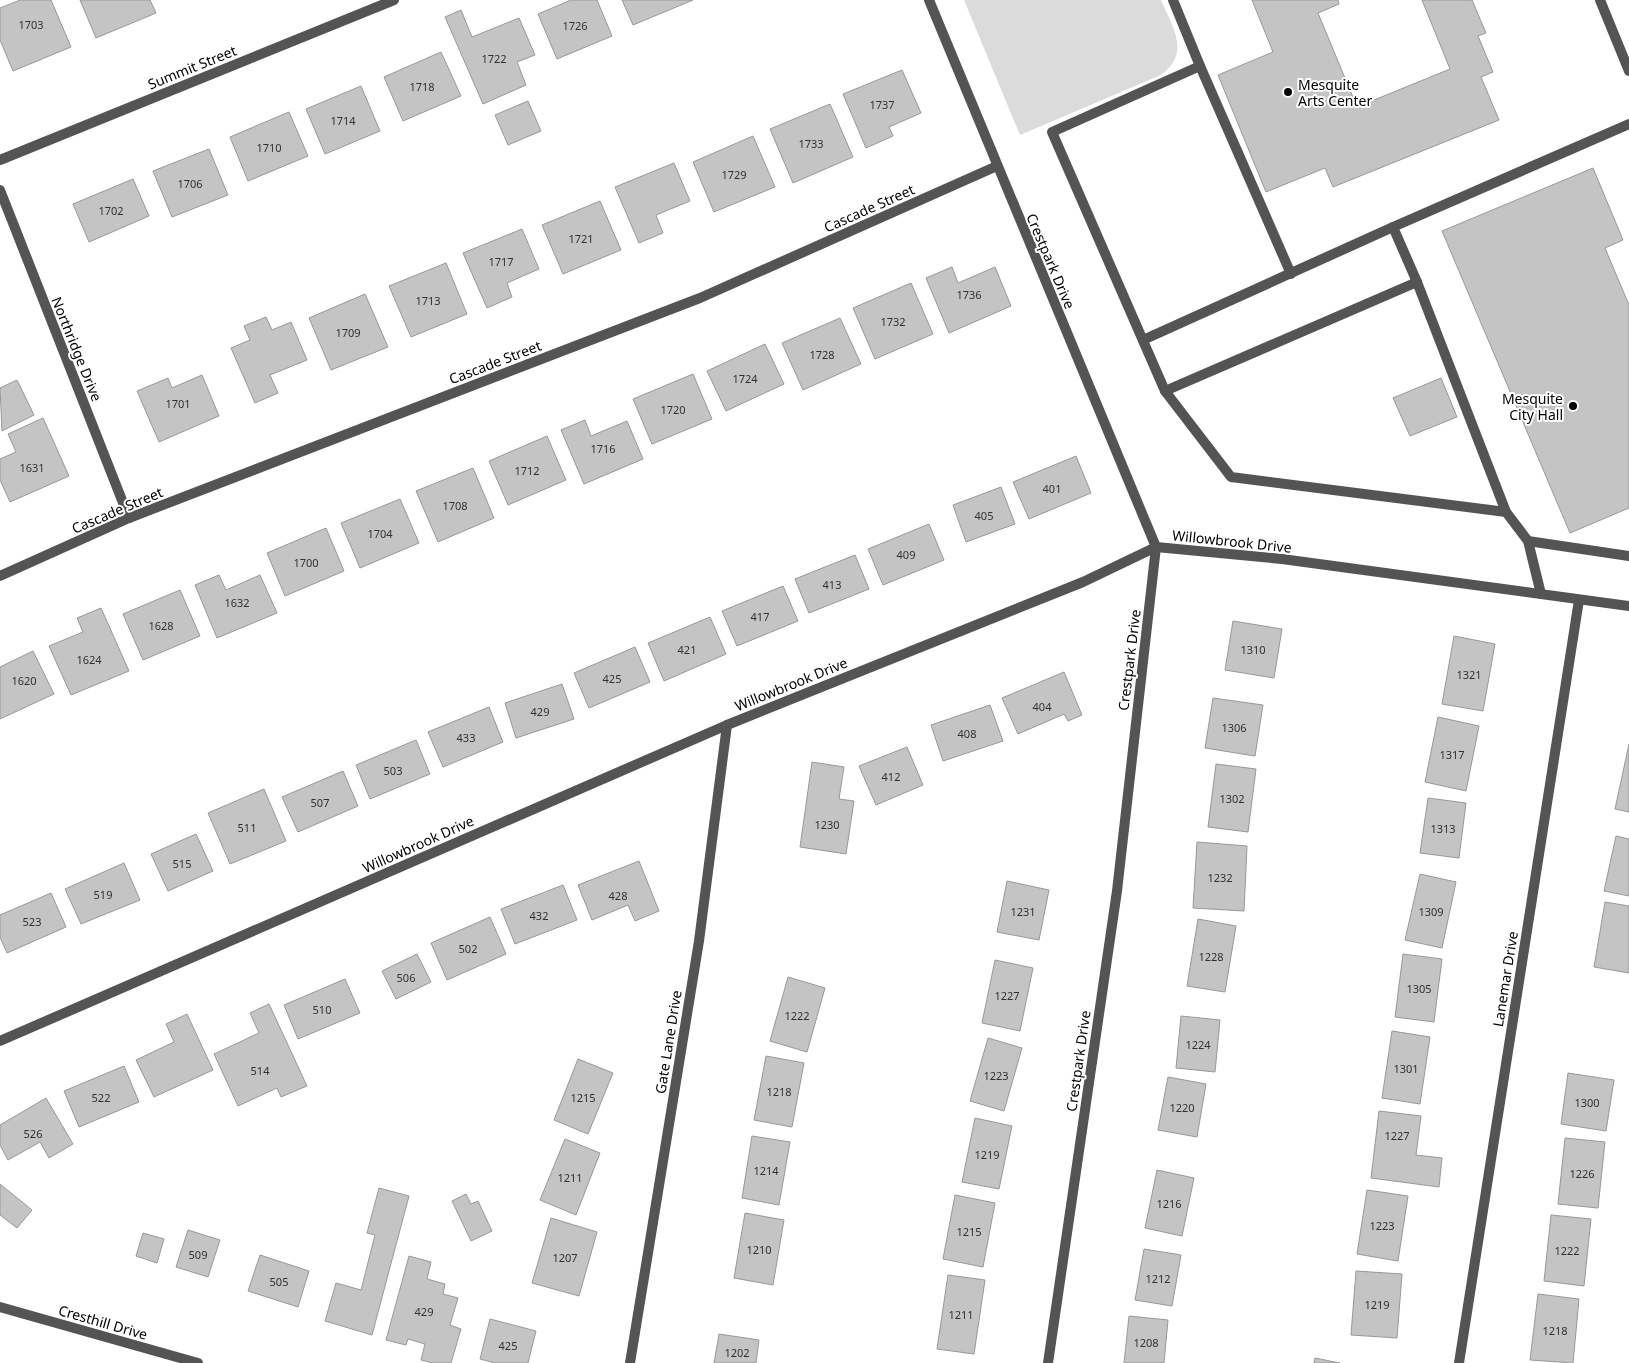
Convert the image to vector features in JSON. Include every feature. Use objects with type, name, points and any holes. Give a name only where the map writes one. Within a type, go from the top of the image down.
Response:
[{"type":"street","name":"Summit Street","points":[[0,160],[394,0]]},
{"type":"street","name":"Crestpark Drive","points":[[929,0],[1156,547],[1117,891],[1048,1363]]},
{"type":"street","points":[[1173,0],[1291,274]]},
{"type":"street","points":[[1600,0],[1629,71]]},
{"type":"street","points":[[1200,66],[1052,132],[1165,391],[1231,477],[1506,512]]},
{"type":"street","points":[[1142,340],[1393,227],[1629,124]]},
{"type":"street","name":"Cascade Street","points":[[0,576],[129,518],[700,298],[997,166]]},
{"type":"street","name":"Northridge Drive","points":[[0,190],[129,518]]},
{"type":"street","points":[[1393,227],[1417,282],[1506,512],[1528,541],[1541,594]]},
{"type":"street","points":[[1165,391],[1417,282]]},
{"type":"street","points":[[1528,541],[1629,556]]},
{"type":"street","name":"Willowbrook Drive","points":[[0,1041],[727,725],[1082,582],[1156,547],[1282,559],[1629,606]]},
{"type":"street","name":"Lanemar Drive","points":[[1459,1363],[1579,600]]},
{"type":"street","name":"Gate Lane Drive","points":[[630,1363],[699,941],[727,725]]},
{"type":"street","name":"Cresthill Drive","points":[[0,1307],[198,1363]]},
{"type":"shaded area","points":[[964,0],[1161,0],[1177,40],[1175,58],[1170,67],[1161,75],[1020,135]]},
{"type":"building","points":[[20,0],[51,0],[71,47],[13,71],[0,40],[0,8]]},
{"type":"building","points":[[80,0],[150,0],[156,13],[96,38]]},
{"type":"building","points":[[571,0],[597,0],[612,36],[557,59],[538,14]]},
{"type":"building","points":[[622,0],[693,0],[633,25]]},
{"type":"building","name":"Mesquite Arts Center","points":[[1252,0],[1338,0],[1339,4],[1318,13],[1357,107],[1450,69],[1422,0],[1472,0],[1486,33],[1478,36],[1493,72],[1481,77],[1499,120],[1333,187],[1325,168],[1266,192],[1218,75],[1273,52]]},
{"type":"building","points":[[461,10],[472,37],[519,18],[535,55],[517,62],[526,85],[483,104],[445,17]]},
{"type":"building","points":[[441,52],[461,96],[403,121],[384,77]]},
{"type":"building","points":[[902,70],[921,113],[889,127],[893,136],[866,148],[843,94]]},
{"type":"building","points":[[361,86],[380,131],[325,154],[306,109]]},
{"type":"building","points":[[528,101],[541,131],[508,145],[495,115]]},
{"type":"building","points":[[830,104],[853,157],[793,183],[770,129]]},
{"type":"building","points":[[289,112],[308,156],[248,181],[230,137]]},
{"type":"building","points":[[753,136],[775,187],[714,212],[693,162]]},
{"type":"building","points":[[209,149],[228,195],[172,217],[153,171]]},
{"type":"building","points":[[674,163],[690,201],[656,215],[663,233],[639,243],[615,187]]},
{"type":"building","name":"Mesquite City Hall","points":[[1593,168],[1623,240],[1605,248],[1629,305],[1629,508],[1570,533],[1442,231]]},
{"type":"building","points":[[133,179],[149,216],[89,242],[73,204]]},
{"type":"building","points":[[600,201],[621,250],[563,274],[542,225]]},
{"type":"building","points":[[522,229],[539,269],[507,283],[512,297],[487,308],[463,253]]},
{"type":"building","points":[[446,263],[467,314],[411,337],[389,286]]},
{"type":"building","points":[[952,267],[958,283],[995,267],[1011,306],[949,333],[926,278]]},
{"type":"building","points":[[911,283],[933,334],[875,359],[853,308]]},
{"type":"building","points":[[365,294],[388,347],[331,370],[309,318]]},
{"type":"building","points":[[266,317],[272,330],[291,322],[307,360],[270,375],[278,393],[255,403],[231,348],[250,340],[244,326]]},
{"type":"building","points":[[840,318],[861,364],[803,390],[782,343]]},
{"type":"building","points":[[765,344],[784,384],[726,411],[707,371]]},
{"type":"building","points":[[693,374],[712,419],[652,444],[633,399]]},
{"type":"building","points":[[202,375],[219,416],[159,442],[137,391],[168,378],[172,388]]},
{"type":"building","points":[[1441,378],[1457,417],[1410,436],[1393,398]]},
{"type":"building","points":[[17,380],[34,415],[2,431],[0,388]]},
{"type":"building","points":[[43,418],[69,476],[10,502],[0,480],[0,459],[16,452],[8,434]]},
{"type":"building","points":[[585,420],[591,436],[627,421],[643,459],[584,484],[561,430]]},
{"type":"building","points":[[547,436],[566,480],[508,505],[489,461]]},
{"type":"building","points":[[1076,456],[1091,493],[1029,519],[1013,482]]},
{"type":"building","points":[[473,468],[494,518],[438,542],[416,491]]},
{"type":"building","points":[[1001,487],[1015,524],[966,542],[953,505]]},
{"type":"building","points":[[400,499],[419,543],[360,568],[341,523]]},
{"type":"building","points":[[929,524],[944,560],[883,585],[868,549]]},
{"type":"building","points":[[326,528],[344,571],[285,596],[267,553]]},
{"type":"building","points":[[855,555],[869,589],[809,613],[795,579]]},
{"type":"building","points":[[219,575],[226,590],[260,575],[277,613],[217,638],[195,585]]},
{"type":"building","points":[[783,586],[798,621],[737,646],[722,611]]},
{"type":"building","points":[[180,590],[200,636],[143,660],[123,614]]},
{"type":"building","points":[[101,608],[129,671],[71,695],[49,646],[83,632],[77,618]]},
{"type":"building","points":[[710,617],[726,654],[664,681],[648,643]]},
{"type":"building","points":[[1233,621],[1282,629],[1274,678],[1225,670]]},
{"type":"building","points":[[1454,636],[1495,644],[1483,711],[1442,704]]},
{"type":"building","points":[[635,647],[650,682],[589,708],[574,673]]},
{"type":"building","points":[[33,651],[54,694],[0,719],[0,667]]},
{"type":"building","points":[[1064,672],[1082,715],[1068,721],[1064,714],[1018,734],[1002,698]]},
{"type":"building","points":[[562,684],[574,719],[516,738],[505,703]]},
{"type":"building","points":[[1213,698],[1263,705],[1255,756],[1205,748]]},
{"type":"building","points":[[990,705],[1003,741],[943,761],[931,725]]},
{"type":"building","points":[[489,707],[503,742],[443,767],[428,732]]},
{"type":"building","points":[[1438,717],[1479,726],[1466,791],[1425,782]]},
{"type":"building","points":[[416,740],[430,774],[370,799],[356,765]]},
{"type":"building","points":[[1629,744],[1629,812],[1615,809]]},
{"type":"building","points":[[907,747],[923,785],[876,805],[859,766]]},
{"type":"building","points":[[812,762],[844,767],[839,799],[854,801],[846,854],[800,847]]},
{"type":"building","points":[[1216,764],[1256,769],[1248,832],[1208,827]]},
{"type":"building","points":[[343,771],[358,806],[298,832],[282,797]]},
{"type":"building","points":[[264,789],[286,841],[230,864],[208,813]]},
{"type":"building","points":[[1428,798],[1466,803],[1459,858],[1420,853]]},
{"type":"building","points":[[196,834],[213,871],[168,891],[151,854]]},
{"type":"building","points":[[1616,836],[1629,839],[1629,896],[1604,891]]},
{"type":"building","points":[[1197,842],[1247,846],[1244,911],[1193,908]]},
{"type":"building","points":[[639,861],[659,911],[635,921],[628,905],[592,920],[578,885]]},
{"type":"building","points":[[124,863],[140,900],[81,924],[65,889]]},
{"type":"building","points":[[1420,874],[1456,882],[1442,948],[1405,940]]},
{"type":"building","points":[[1007,881],[1049,890],[1039,940],[997,932]]},
{"type":"building","points":[[563,885],[577,920],[515,944],[501,909]]},
{"type":"building","points":[[51,893],[66,927],[7,953],[0,937],[0,915]]},
{"type":"building","points":[[1605,902],[1629,906],[1629,973],[1594,967]]},
{"type":"building","points":[[490,917],[506,954],[447,980],[431,943]]},
{"type":"building","points":[[1198,919],[1236,926],[1225,992],[1187,986]]},
{"type":"building","points":[[417,954],[431,982],[396,999],[382,971]]},
{"type":"building","points":[[1403,954],[1442,959],[1434,1022],[1395,1017]]},
{"type":"building","points":[[995,960],[1033,968],[1020,1031],[982,1023]]},
{"type":"building","points":[[788,977],[825,988],[807,1052],[770,1041]]},
{"type":"building","points":[[345,979],[360,1013],[298,1039],[284,1005]]},
{"type":"building","points":[[269,1004],[307,1086],[281,1097],[277,1088],[238,1106],[214,1054],[259,1033],[250,1013]]},
{"type":"building","points":[[187,1014],[213,1070],[154,1097],[136,1060],[174,1042],[166,1024]]},
{"type":"building","points":[[1181,1016],[1220,1020],[1215,1072],[1176,1068]]},
{"type":"building","points":[[1392,1031],[1430,1037],[1420,1104],[1382,1098]]},
{"type":"building","points":[[988,1038],[1022,1048],[1004,1111],[970,1101]]},
{"type":"building","points":[[766,1056],[804,1063],[792,1127],[754,1120]]},
{"type":"building","points":[[578,1059],[613,1073],[588,1134],[554,1120]]},
{"type":"building","points":[[124,1066],[139,1102],[79,1127],[64,1091]]},
{"type":"building","points":[[1568,1073],[1614,1080],[1606,1131],[1561,1124]]},
{"type":"building","points":[[1168,1077],[1206,1084],[1197,1137],[1158,1130]]},
{"type":"building","points":[[46,1098],[73,1144],[49,1158],[40,1142],[8,1160],[0,1145],[0,1125]]},
{"type":"building","points":[[1379,1111],[1421,1116],[1416,1155],[1442,1158],[1439,1187],[1371,1178]]},
{"type":"building","points":[[975,1118],[1012,1126],[999,1189],[962,1182]]},
{"type":"building","points":[[752,1136],[790,1142],[779,1205],[742,1198]]},
{"type":"building","points":[[1565,1138],[1605,1142],[1598,1208],[1558,1204]]},
{"type":"building","points":[[565,1139],[600,1153],[576,1215],[540,1200]]},
{"type":"building","points":[[1157,1170],[1194,1178],[1182,1236],[1145,1228]]},
{"type":"building","points":[[0,1184],[32,1210],[17,1228],[0,1215]]},
{"type":"building","points":[[379,1188],[409,1196],[372,1335],[325,1321],[336,1283],[361,1290],[375,1235],[367,1233]]},
{"type":"building","points":[[1367,1190],[1408,1196],[1398,1261],[1357,1254]]},
{"type":"building","points":[[466,1194],[471,1204],[478,1201],[492,1231],[471,1241],[452,1201]]},
{"type":"building","points":[[955,1195],[995,1203],[983,1267],[943,1259]]},
{"type":"building","points":[[745,1213],[784,1220],[773,1285],[734,1278]]},
{"type":"building","points":[[1551,1215],[1591,1219],[1584,1286],[1544,1281]]},
{"type":"building","points":[[551,1218],[597,1232],[579,1296],[532,1283]]},
{"type":"building","points":[[188,1230],[220,1240],[208,1277],[176,1267]]},
{"type":"building","points":[[143,1233],[164,1239],[157,1263],[136,1256]]},
{"type":"building","points":[[1144,1249],[1181,1255],[1172,1306],[1135,1300]]},
{"type":"building","points":[[260,1255],[309,1271],[298,1307],[248,1291]]},
{"type":"building","points":[[409,1256],[431,1262],[427,1279],[445,1284],[443,1294],[458,1298],[450,1325],[461,1329],[451,1363],[433,1363],[421,1360],[425,1344],[408,1339],[406,1345],[386,1340]]},
{"type":"building","points":[[1356,1271],[1402,1274],[1397,1338],[1351,1335]]},
{"type":"building","points":[[948,1275],[985,1280],[974,1354],[937,1349]]},
{"type":"building","points":[[1538,1294],[1579,1299],[1573,1363],[1530,1360]]},
{"type":"building","points":[[1129,1316],[1168,1320],[1164,1363],[1124,1363]]},
{"type":"building","points":[[490,1319],[536,1331],[528,1363],[495,1363],[480,1359]]},
{"type":"building","points":[[719,1334],[759,1340],[756,1363],[714,1363]]},
{"type":"building","points":[[1315,1358],[1340,1363],[1314,1363]]},
{"type":"place","name":"Mesquite Arts Center","points":[[1288,92]]},
{"type":"place","name":"Mesquite City Hall","points":[[1573,406]]}]
